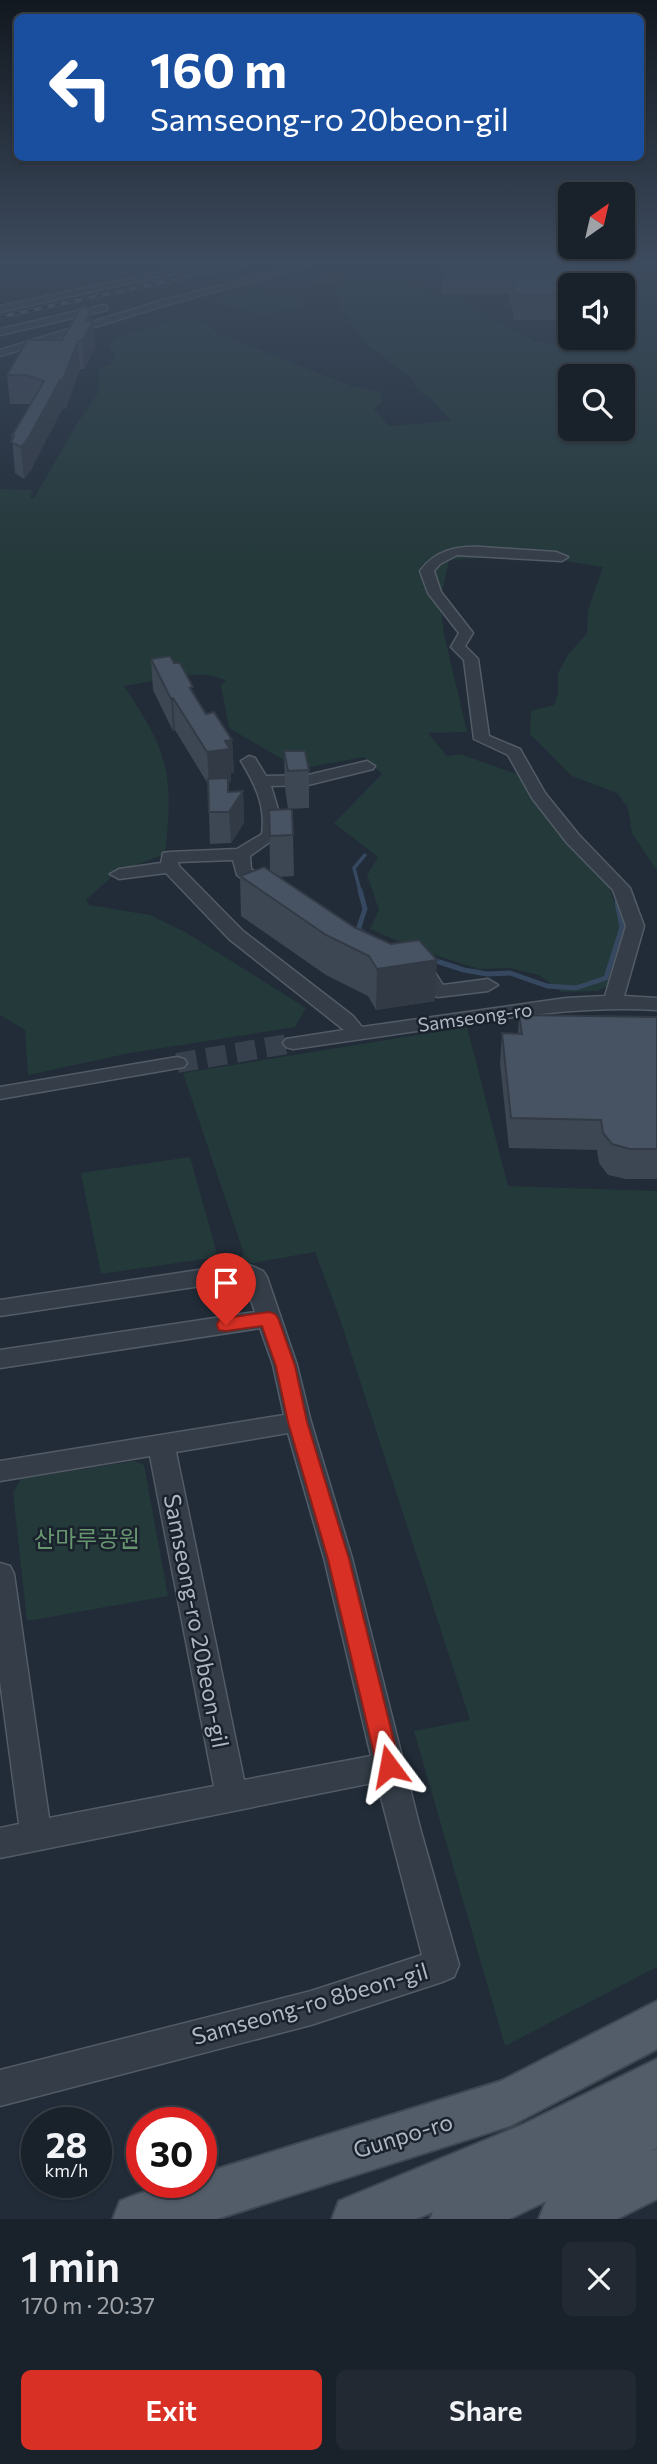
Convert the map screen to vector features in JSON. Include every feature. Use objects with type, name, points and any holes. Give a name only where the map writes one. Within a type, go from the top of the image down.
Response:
[{"type":"main road","name":"Gunpo-ro","points":[[138,2219],[510,2102],[657,2024]]},
{"type":"main road","points":[[356,2219],[541,2141],[657,2083]]},
{"type":"main road","points":[[455,2219],[657,2123]]},
{"type":"main road","points":[[564,2219],[657,2173]]},
{"type":"street","points":[[562,557],[461,550],[437,561],[427,571],[435,593],[466,633],[458,647],[471,659],[482,739],[514,752],[538,795],[552,813],[573,839],[621,888],[635,926],[613,1001]]},
{"type":"street","points":[[120,874],[169,862],[241,853],[270,836],[274,819],[262,781],[249,761]]},
{"type":"street","points":[[262,781],[308,780],[367,766]]},
{"type":"street","points":[[241,853],[243,871],[284,900]]},
{"type":"street","points":[[169,862],[236,935],[346,1020],[358,1035]]},
{"type":"street","points":[[392,962],[425,972],[438,991],[488,985]]},
{"type":"street","name":"Samseong-ro","points":[[293,1043],[566,1004],[613,1001],[657,1004]]},
{"type":"street","points":[[0,1093],[177,1063]]},
{"type":"street","points":[[0,1308],[245,1271],[256,1277],[285,1366],[298,1422],[338,1559],[389,1766],[0,1843]]},
{"type":"street","points":[[0,1359],[269,1318]]},
{"type":"street","points":[[0,1471],[298,1422]]},
{"type":"street","name":"Samseong-ro 20beon-gil","points":[[161,1444],[232,1797]]},
{"type":"street","points":[[0,1574],[36,1836]]},
{"type":"street","name":"Samseong-ro 8beon-gil","points":[[0,2088],[311,2008],[442,1965],[389,1766]]},
{"type":"green space","points":[[112,364],[294,364],[351,386],[379,391],[383,400],[374,409],[389,426],[451,421],[431,399],[416,389],[413,379],[392,364],[657,364],[657,871],[632,833],[628,808],[617,793],[572,776],[530,734],[531,711],[554,705],[558,694],[558,673],[568,655],[587,633],[588,610],[603,567],[529,555],[449,560],[440,604],[444,634],[467,732],[428,733],[447,756],[460,754],[522,776],[570,848],[606,879],[627,936],[615,982],[598,991],[562,992],[539,975],[509,968],[479,969],[419,950],[370,929],[379,910],[367,875],[378,857],[334,823],[382,774],[364,757],[299,769],[229,728],[221,685],[226,681],[204,675],[176,676],[124,686],[151,729],[165,765],[169,803],[165,854],[117,872],[86,900],[89,905],[150,915],[185,932],[306,1008],[295,1027],[130,1053],[28,1075],[25,1030],[0,1015],[0,489],[33,490],[30,498],[34,498],[78,422],[99,392],[98,370]]},
{"type":"green space","points":[[467,1027],[508,1186],[657,1191],[657,1967],[505,2046],[414,1731],[470,1720],[339,1316],[315,1252],[230,1267],[244,1254],[183,1073]]},
{"type":"green space","points":[[190,1157],[218,1257],[101,1274],[81,1173]]},
{"type":"green space","name":"산마루공원","points":[[134,1461],[144,1465],[168,1596],[27,1621],[13,1493],[21,1479]]},
{"type":"building","points":[[14,364],[69,364],[63,379],[21,447],[11,442],[12,436],[44,381],[26,375],[7,375]]},
{"type":"building","points":[[170,656],[174,663],[180,663],[193,687],[190,688],[206,714],[214,712],[232,740],[225,741],[230,749],[207,752],[173,698],[171,699],[151,659]]},
{"type":"building","points":[[284,751],[305,751],[309,770],[288,771]]},
{"type":"building","points":[[228,778],[228,792],[243,791],[229,812],[209,812],[208,779]]},
{"type":"building","points":[[292,809],[293,835],[270,836],[269,810]]},
{"type":"building","points":[[264,867],[354,927],[391,944],[419,940],[437,960],[377,969],[369,956],[326,935],[240,876]]},
{"type":"building","points":[[519,1015],[657,1017],[657,1149],[630,1149],[612,1144],[603,1133],[601,1120],[511,1118],[502,1033],[522,1034]]},
{"type":"waterway","points":[[360,891],[354,868],[365,855]]},
{"type":"waterway","points":[[360,890],[365,909],[358,930],[363,932]]},
{"type":"waterway","points":[[430,959],[464,970],[487,974],[510,973],[547,986],[576,988],[606,978],[622,927],[617,902]]},
{"type":"tunnel","points":[[177,1063],[293,1043]]},
{"type":"route","points":[[226,1325],[269,1318],[285,1366],[298,1422],[354,1617],[389,1766]]}]
